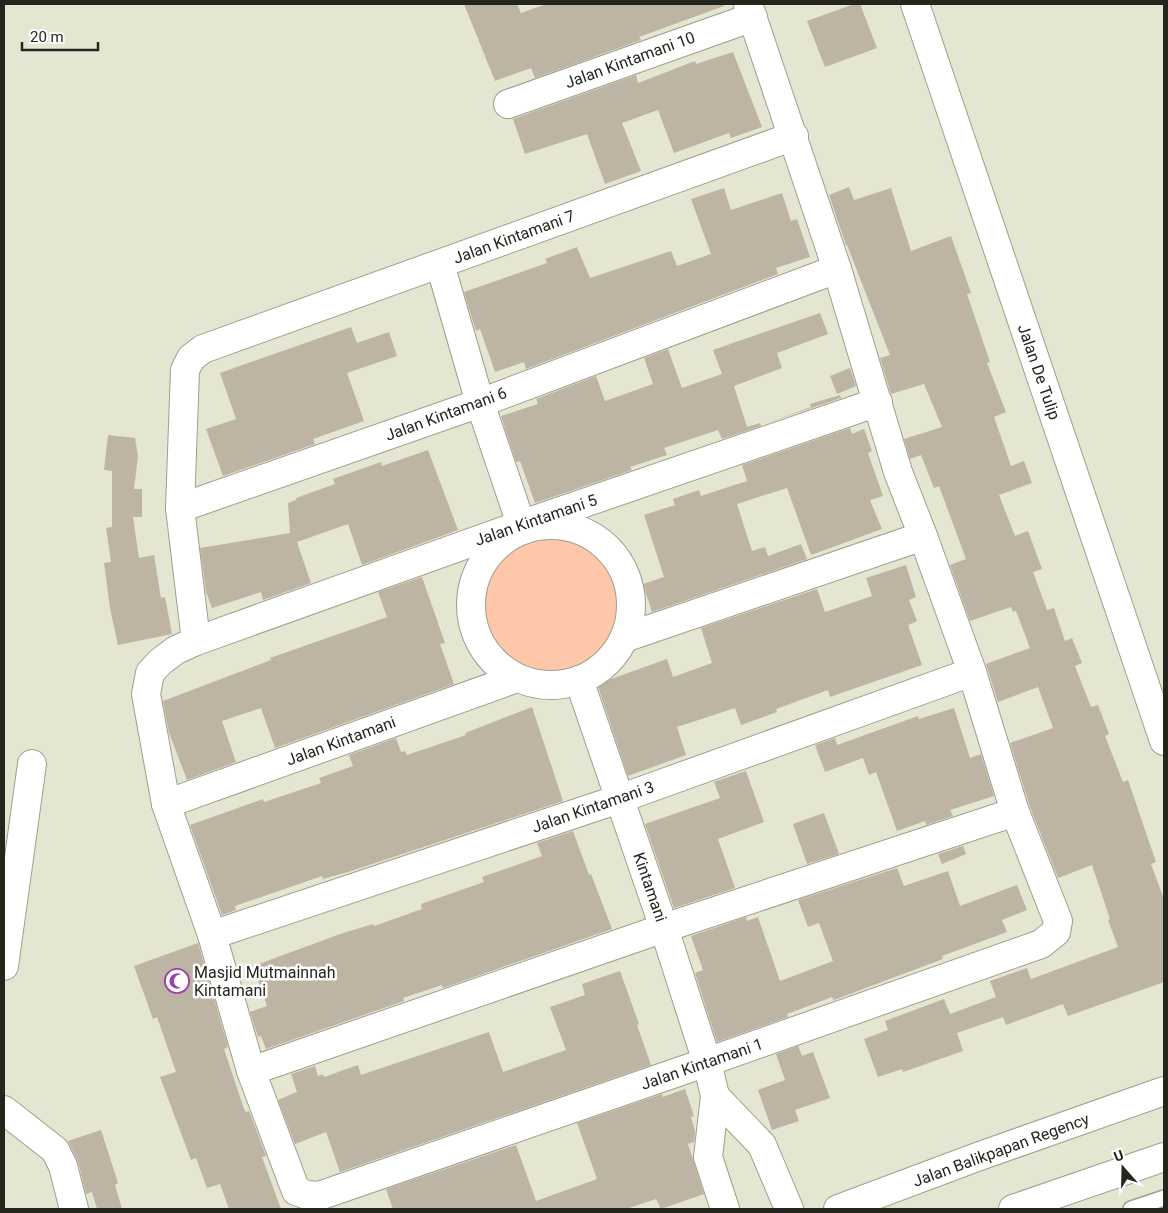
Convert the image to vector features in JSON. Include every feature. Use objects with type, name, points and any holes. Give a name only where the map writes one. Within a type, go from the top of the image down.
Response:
[{"type":"street","name":"Jalan De Tulip","points":[[915,4],[1164,741]]},
{"type":"street","name":"Jalan Kintamani 10","points":[[508,104],[750,10]]},
{"type":"street","name":"Jalan Kintamani 1","points":[[319,1196],[1041,944],[1056,932],[1058,921],[1015,812],[972,672],[898,472],[837,269],[794,136],[750,10]]},
{"type":"street","name":"Jalan Kintamani 7","points":[[521,527],[480,403],[440,264],[794,136]]},
{"type":"street","points":[[196,641],[180,508],[185,370],[190,358],[203,349],[440,264]]},
{"type":"street","name":"Jalan Kintamani 6","points":[[180,508],[480,403],[837,269]]},
{"type":"street","name":"Jalan Kintamani 5","points":[[319,1196],[306,1195],[296,1191],[251,1071],[212,935],[166,804],[146,694],[150,673],[160,662],[176,650],[196,641],[878,402]]},
{"type":"street","points":[[564,526],[584,532],[602,543],[617,558],[626,577],[631,597],[630,618],[624,638],[612,656],[597,670],[579,680],[558,684],[537,684],[517,678],[499,667],[485,651],[475,633],[470,612],[471,592],[478,571],[489,554],[504,539],[521,527],[564,526]]},
{"type":"street","points":[[624,638],[923,536]]},
{"type":"street","name":"Jalan Kintamani 3","points":[[212,935],[619,799],[972,672]]},
{"type":"street","name":"Jalan Kintamani","points":[[166,804],[517,678]]},
{"type":"street","name":"Kintamani","points":[[579,680],[664,928],[715,1096]]},
{"type":"street","points":[[4,966],[32,764]]},
{"type":"street","points":[[251,1071],[664,928],[1015,812]]},
{"type":"street","name":"Jalan Balikpapan Regency","points":[[838,1209],[977,1157],[1164,1091]]},
{"type":"street","points":[[715,1096],[708,1157],[725,1209]]},
{"type":"street","points":[[715,1096],[762,1145],[789,1209]]},
{"type":"street","points":[[4,1110],[55,1150],[63,1166],[74,1209]]},
{"type":"street","points":[[1013,1209],[1164,1157]]},
{"type":"lane","points":[[1131,1209],[1164,1198]]},
{"type":"shaded area","points":[[549,532],[563,533],[576,537],[589,544],[599,553],[608,563],[615,576],[619,589],[619,617],[615,630],[608,643],[599,653],[589,662],[576,669],[563,673],[549,674],[535,673],[522,669],[509,662],[499,653],[490,643],[483,630],[479,617],[478,603],[479,589],[483,576],[490,563],[499,553],[509,544],[522,537],[535,533]]},
{"type":"building","points":[[464,4],[517,4],[521,13],[546,4],[724,4],[724,6],[639,37],[641,40],[535,78],[531,68],[495,81]]},
{"type":"building","points":[[854,4],[860,4],[877,48],[825,67],[807,21]]},
{"type":"building","points":[[733,52],[762,127],[731,138],[729,133],[674,153],[658,110],[622,123],[641,171],[605,184],[587,134],[525,154],[513,119],[636,75],[638,83],[695,61],[696,64]]},
{"type":"building","points":[[849,187],[854,200],[891,188],[911,251],[951,236],[971,293],[967,294],[990,362],[987,363],[1006,412],[994,417],[1011,466],[1024,461],[1032,483],[999,495],[1015,536],[1028,531],[1042,569],[1033,572],[1047,610],[1054,608],[1065,641],[1072,638],[1082,663],[1075,666],[1091,707],[1098,705],[1109,734],[1105,736],[1123,782],[1128,780],[1156,862],[1151,864],[1164,899],[1164,982],[1068,1016],[1063,1004],[1006,1025],[1003,1017],[957,1033],[963,1051],[903,1072],[902,1069],[878,1077],[864,1039],[888,1030],[885,1021],[944,999],[950,1014],[996,997],[990,981],[1027,968],[1031,979],[1118,947],[1092,865],[1058,878],[1030,807],[1010,743],[1053,728],[1038,687],[998,702],[986,664],[1030,648],[1016,611],[1013,612],[1011,607],[970,621],[950,565],[966,559],[939,486],[934,488],[921,455],[910,459],[904,439],[942,427],[924,384],[891,394],[880,358],[890,355],[846,245],[829,195]]},
{"type":"building","points":[[724,188],[731,210],[782,193],[791,221],[797,219],[810,257],[776,268],[778,274],[526,369],[524,362],[495,372],[480,329],[476,331],[464,292],[547,263],[545,259],[577,247],[590,278],[671,251],[677,266],[711,254],[691,199]]},
{"type":"building","points":[[820,313],[828,334],[777,353],[782,368],[734,386],[747,427],[760,423],[761,426],[722,439],[718,430],[664,448],[667,455],[630,467],[632,470],[535,503],[520,461],[516,462],[501,416],[538,404],[536,399],[596,376],[605,401],[653,384],[644,358],[668,349],[682,388],[722,374],[713,350]]},
{"type":"building","points":[[351,327],[357,343],[389,332],[397,356],[347,373],[364,421],[313,439],[315,444],[223,476],[206,429],[236,419],[220,373]]},
{"type":"building","points":[[850,368],[856,386],[837,394],[830,376]]},
{"type":"building","points":[[840,395],[841,398],[767,423],[811,407],[810,404]]},
{"type":"building","points":[[850,428],[852,434],[864,429],[872,451],[868,453],[883,496],[870,500],[882,529],[811,555],[787,488],[737,504],[752,551],[765,547],[768,556],[801,544],[807,559],[652,612],[643,584],[664,577],[644,515],[675,505],[673,499],[699,490],[701,496],[747,481],[742,465]]},
{"type":"building","points":[[108,435],[135,438],[138,456],[134,489],[142,489],[142,517],[133,517],[139,558],[154,555],[161,598],[165,597],[172,634],[118,645],[110,608],[104,563],[111,562],[106,528],[112,527],[112,471],[104,470]]},
{"type":"building","points":[[428,450],[458,530],[362,565],[348,524],[297,542],[311,583],[263,600],[261,592],[212,608],[206,592],[200,548],[290,533],[288,503],[296,500],[296,498],[335,484],[333,479],[381,462],[382,466]]},
{"type":"building","points":[[906,565],[916,597],[909,600],[917,621],[908,625],[922,665],[830,697],[828,690],[776,709],[777,712],[741,725],[735,708],[677,727],[686,755],[628,776],[597,684],[667,659],[673,677],[712,663],[701,628],[817,589],[825,612],[872,596],[866,578]]},
{"type":"building","points":[[422,577],[445,643],[440,644],[454,684],[275,748],[261,708],[222,721],[236,762],[187,780],[169,733],[163,701],[271,660],[270,658],[387,617],[378,592]]},
{"type":"building","points":[[532,707],[563,801],[348,872],[323,879],[322,876],[235,906],[236,910],[222,915],[190,825],[263,799],[264,802],[321,783],[319,778],[353,766],[349,755],[396,738],[401,752],[405,751],[407,755],[466,735],[465,733]]},
{"type":"building","points":[[954,708],[970,758],[981,754],[994,796],[950,810],[953,816],[926,825],[925,821],[897,831],[876,772],[869,775],[863,758],[825,772],[815,745],[835,738],[837,745],[918,716],[919,719]]},
{"type":"building","points":[[746,771],[764,822],[718,839],[735,888],[674,908],[645,824],[720,798],[714,782]]},
{"type":"building","points":[[824,813],[839,854],[807,864],[793,824]]},
{"type":"building","points":[[573,831],[612,929],[443,988],[442,985],[403,998],[404,1001],[266,1049],[261,1036],[258,1037],[250,1012],[267,1006],[253,966],[343,933],[373,924],[374,926],[422,909],[421,904],[484,882],[482,877],[542,856],[537,843]]},
{"type":"building","points":[[963,846],[966,854],[942,864],[938,854]]},
{"type":"building","points":[[897,868],[904,886],[948,871],[960,906],[1017,885],[1027,910],[1002,920],[1007,932],[942,956],[943,959],[834,1000],[832,997],[787,1014],[788,1017],[717,1042],[695,973],[703,970],[691,936],[746,917],[747,921],[758,917],[780,981],[833,961],[819,923],[808,927],[798,900]]},
{"type":"building","points":[[198,943],[228,1047],[224,1049],[244,1109],[246,1112],[249,1111],[266,1156],[262,1157],[281,1209],[229,1209],[220,1184],[207,1188],[196,1158],[191,1160],[160,1077],[176,1072],[157,1017],[153,1019],[134,966]]},
{"type":"building","points":[[620,971],[651,1065],[340,1172],[326,1132],[295,1144],[278,1100],[297,1092],[291,1074],[315,1066],[318,1076],[323,1074],[324,1077],[358,1065],[361,1075],[489,1032],[503,1072],[566,1050],[550,1007],[585,995],[582,984]]},
{"type":"building","points":[[798,1046],[802,1056],[813,1052],[830,1098],[795,1110],[799,1121],[772,1130],[758,1090],[785,1080],[776,1054]]},
{"type":"building","points":[[685,1089],[694,1116],[691,1117],[695,1131],[694,1142],[688,1144],[704,1194],[661,1209],[656,1199],[626,1209],[393,1209],[386,1189],[516,1145],[536,1201],[597,1179],[577,1123],[662,1094],[663,1097]]},
{"type":"building","points":[[101,1130],[118,1183],[115,1185],[122,1209],[97,1209],[92,1192],[86,1194],[78,1162],[68,1141]]},
{"type":"place","name":"Masjid Mutmainnah Kintamani","points":[[177,981]]}]
